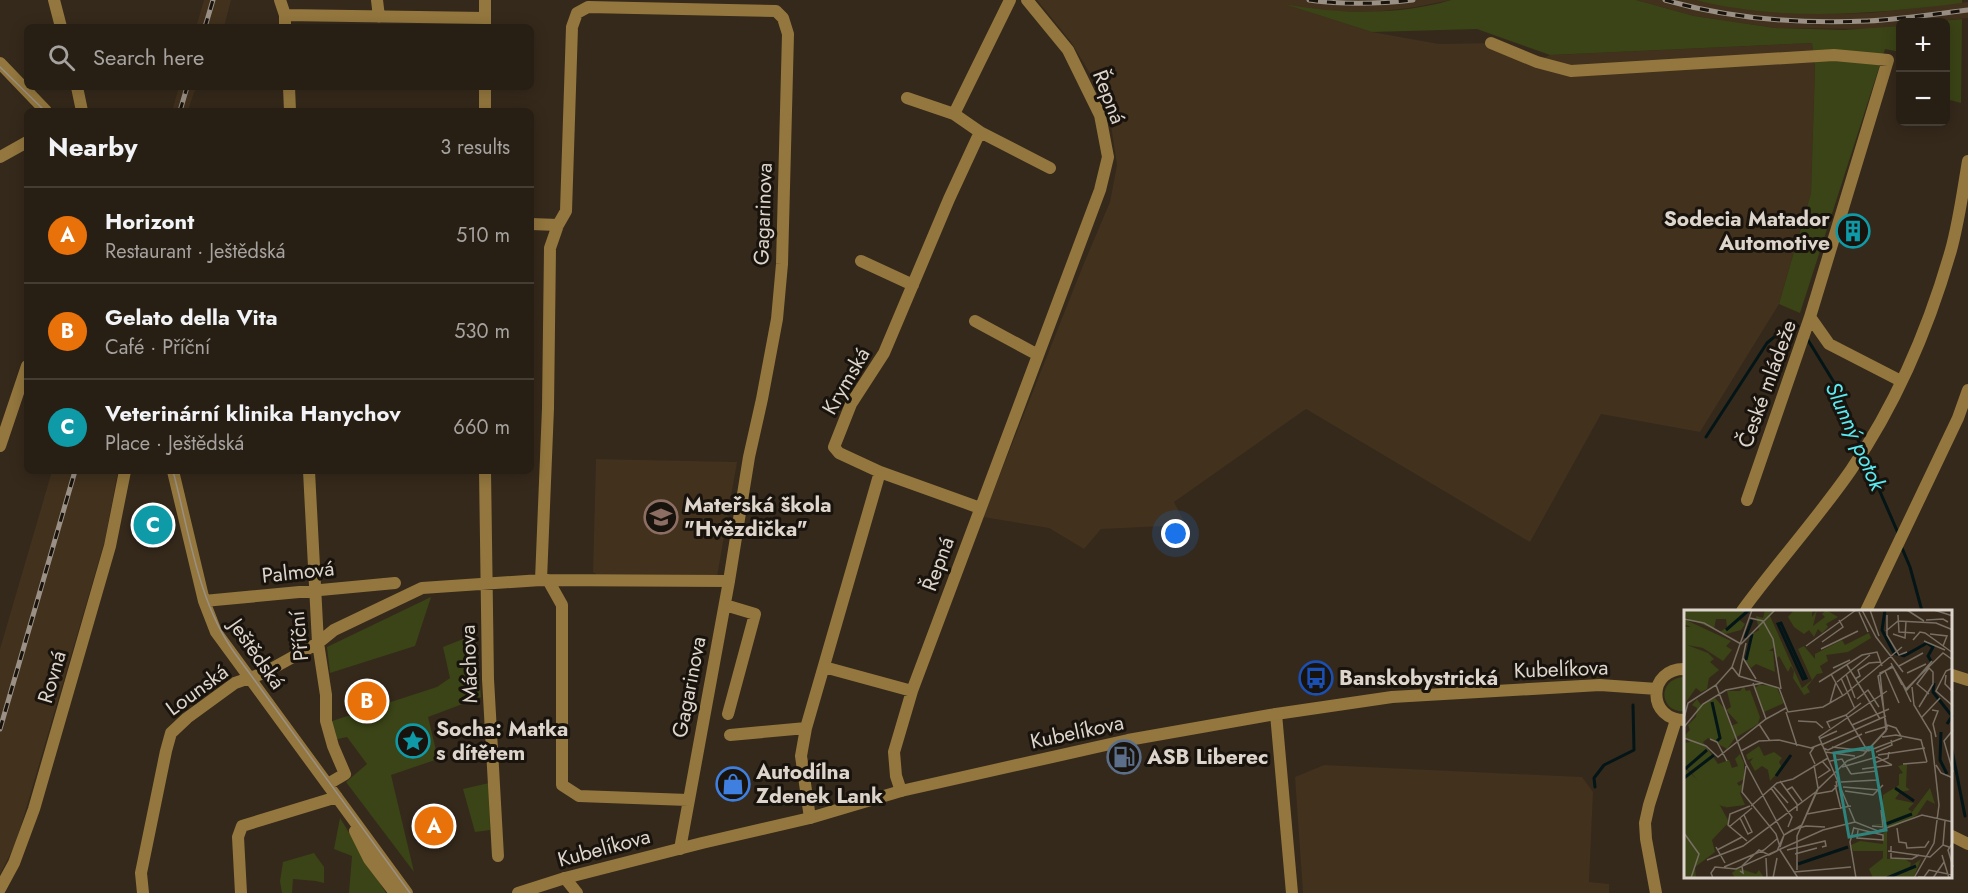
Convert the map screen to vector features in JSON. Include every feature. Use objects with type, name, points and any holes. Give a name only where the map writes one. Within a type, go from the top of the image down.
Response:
[{"type":"street","points":[[54,0],[60,24]]},
{"type":"street","points":[[280,0],[285,21],[380,17],[485,22],[485,0]]},
{"type":"street","points":[[377,0],[380,17]]},
{"type":"street","points":[[954,114],[1010,0]]},
{"type":"street","name":"Řepná","points":[[901,790],[896,776],[894,752],[912,691],[1100,190],[1108,157],[1100,116],[1068,50],[1027,0]]},
{"type":"street","name":"Gagarinova","points":[[545,580],[550,248],[558,225],[566,212],[572,27],[577,13],[588,7],[612,4],[776,11],[783,18],[788,34],[782,264],[777,319],[749,457],[725,605],[680,849]]},
{"type":"street","points":[[1491,43],[1538,62],[1571,70],[1834,55],[1888,60],[1810,317]]},
{"type":"street","points":[[0,63],[24,88]]},
{"type":"street","points":[[26,90],[43,108]]},
{"type":"street","points":[[78,90],[81,108]]},
{"type":"street","points":[[289,90],[290,108]]},
{"type":"street","points":[[485,90],[485,108]]},
{"type":"street","points":[[907,98],[954,114],[980,132],[1050,168]]},
{"type":"street","name":"Krymská","points":[[980,132],[884,353],[851,404],[834,447],[839,453],[880,472],[980,508]]},
{"type":"street","points":[[0,157],[24,144]]},
{"type":"street","points":[[1743,610],[1855,463],[1901,381],[1927,322],[1951,249],[1968,161]]},
{"type":"street","points":[[534,225],[558,225]]},
{"type":"street","points":[[861,261],[913,285]]},
{"type":"street","name":"České mládeže","points":[[1810,317],[1829,344],[1901,381]]},
{"type":"street","name":"České mládeže","points":[[1747,500],[1810,317]]},
{"type":"street","points":[[975,321],[1038,355]]},
{"type":"street","points":[[0,446],[24,375]]},
{"type":"street","points":[[1867,610],[1963,420],[1968,390]]},
{"type":"street","points":[[810,818],[801,756],[806,728],[880,472]]},
{"type":"street","name":"Rovná","points":[[0,889],[14,863],[34,809],[110,546],[124,474]]},
{"type":"street","name":"Ještědská","points":[[174,474],[204,601],[216,632],[407,893]]},
{"type":"street","name":"Příční","points":[[309,474],[318,643],[326,695],[326,721],[333,746],[345,774],[328,784]]},
{"type":"street","name":"Máchova","points":[[484,474],[488,680],[498,856]]},
{"type":"street","points":[[485,583],[545,580],[729,581]]},
{"type":"street","points":[[545,580],[562,605],[562,785],[579,796],[688,800]]},
{"type":"street","name":"Palmová","points":[[204,601],[395,583]]},
{"type":"street","name":"Lounská","points":[[143,893],[141,873],[164,760],[171,733],[187,718],[235,683],[264,673],[318,643],[334,630],[422,588],[485,583]]},
{"type":"street","points":[[725,605],[754,614],[728,714]]},
{"type":"street","points":[[824,667],[912,691]]},
{"type":"street","points":[[1656,893],[1645,823],[1649,805],[1681,720],[1667,716],[1661,711],[1656,698],[1657,689],[1659,682],[1667,673],[1684,669]]},
{"type":"street","points":[[1953,675],[1968,680]]},
{"type":"street","name":"Kubelíkova","points":[[518,893],[565,878],[810,818],[901,790],[1128,741],[1276,714],[1392,697],[1600,685],[1657,689]]},
{"type":"street","points":[[1276,714],[1292,893]]},
{"type":"street","points":[[730,735],[806,728]]},
{"type":"street","points":[[241,893],[238,837],[242,826],[340,801]]},
{"type":"street","name":"Ještědská","points":[[340,801],[369,859],[395,893]]},
{"type":"street","points":[[1953,836],[1968,844]]},
{"type":"street","points":[[565,878],[577,893]]},
{"type":"shaded area","points":[[204,0],[231,0],[225,24],[197,24]]},
{"type":"shaded area","points":[[1037,0],[1451,0],[1374,12],[1325,11],[1291,6],[1372,32],[1439,44],[1491,43],[1537,61],[1550,55],[1812,43],[1815,67],[1811,193],[1779,304],[1700,432],[1601,414],[1530,542],[1306,409],[1174,502],[1186,525],[1101,529],[1084,549],[1049,528],[983,517],[1110,202],[1117,165],[1110,119],[1100,90],[1071,42]]},
{"type":"shaded area","points":[[1636,0],[1695,0],[1737,8],[1823,14],[1870,13],[1968,2],[1968,18],[1950,20],[1950,18],[1896,18],[1896,26],[1871,29],[1775,28],[1694,16]]},
{"type":"shaded area","points":[[178,90],[196,90],[189,108],[173,108]]},
{"type":"shaded area","name":"Mateřská škola \"Hvězdička\"","points":[[596,459],[737,462],[717,577],[599,576],[593,572]]},
{"type":"shaded area","points":[[51,474],[117,474],[105,540],[16,843],[0,874],[0,649]]},
{"type":"shaded area","points":[[1324,765],[1582,777],[1593,792],[1589,882],[1609,884],[1609,893],[1303,893],[1295,777]]},
{"type":"green space","points":[[1451,0],[1636,0],[1694,16],[1775,28],[1844,30],[1896,26],[1896,51],[1885,49],[1800,313],[1779,304],[1811,193],[1815,67],[1812,43],[1550,55],[1477,29],[1372,32],[1284,4],[1325,10],[1368,12],[1431,5]]},
{"type":"green space","points":[[1695,0],[1962,0],[1962,3],[1862,13],[1795,14],[1728,7]]},
{"type":"green space","points":[[1962,19],[1961,103],[1950,100],[1950,20]]},
{"type":"green space","points":[[431,597],[415,646],[330,673],[327,647]]},
{"type":"green space","points":[[476,634],[481,697],[428,717],[438,759],[391,775],[414,872],[346,782],[367,764],[347,737],[333,740],[329,722],[437,687],[450,678],[443,647]]},
{"type":"green space","points":[[1684,678],[1684,711],[1671,708],[1664,697],[1668,684]]},
{"type":"green space","points":[[489,783],[490,830],[475,832],[463,789]]},
{"type":"green space","points":[[340,818],[386,893],[349,893],[352,856],[334,849]]},
{"type":"green space","points":[[314,853],[324,867],[324,883],[293,879],[292,893],[282,893],[280,881],[283,862]]},
{"type":"waterway","name":"Slunný potok","points":[[1789,320],[1785,328],[1798,326]]},
{"type":"waterway","points":[[1706,437],[1767,343],[1785,328]]},
{"type":"waterway","name":"Slunný potok","points":[[1808,340],[1843,397],[1861,448]]},
{"type":"waterway","name":"Slunný potok","points":[[1865,457],[1898,533]]},
{"type":"waterway","name":"Slunný potok","points":[[1902,548],[1910,567],[1922,610]]},
{"type":"waterway","points":[[1595,787],[1594,778],[1604,765],[1634,750],[1633,705]]},
{"type":"waterway","name":"Slunný potok","points":[[1953,755],[1965,816]]},
{"type":"tram line","points":[[0,67],[42,108]]},
{"type":"tram line","points":[[174,474],[203,589],[222,632],[234,652],[410,893]]},
{"type":"railway","points":[[206,24],[213,0]]},
{"type":"railway","points":[[1309,0],[1335,3],[1413,0]]},
{"type":"railway","points":[[1665,0],[1740,16],[1817,22],[1880,20],[1968,10]]},
{"type":"railway","points":[[181,108],[186,90]]},
{"type":"railway","points":[[0,729],[74,474]]},
{"type":"place","name":"Sodecia Matador Automotive","points":[[1853,231]]},
{"type":"place","name":"Mateřská škola \"Hvězdička\"","points":[[661,517]]},
{"type":"place","name":"Veterinární klinika Hanychov","points":[[153,525]]},
{"type":"place","name":"Banskobystrická","points":[[1316,678]]},
{"type":"place","name":"Gelato della Vita","points":[[367,701]]},
{"type":"place","name":"Socha: Matka s dítětem","points":[[413,741]]},
{"type":"place","name":"ASB Liberec","points":[[1124,757]]},
{"type":"place","name":"Autodílna Zdenek Lank","points":[[733,784]]},
{"type":"place","name":"Horizont","points":[[434,826]]}]
